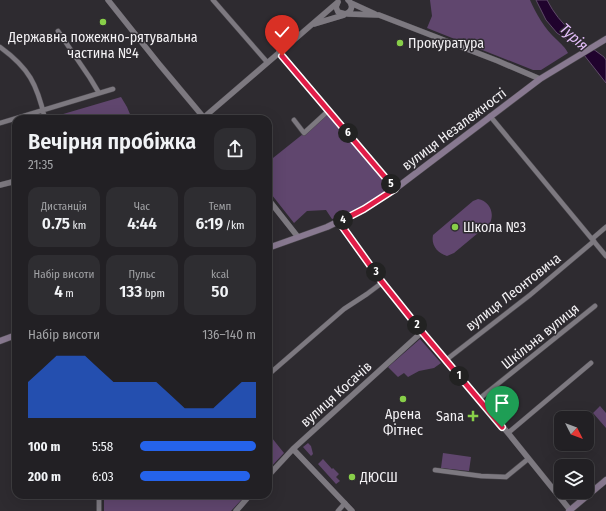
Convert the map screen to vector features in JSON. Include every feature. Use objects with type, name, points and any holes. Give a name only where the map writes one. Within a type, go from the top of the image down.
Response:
[{"type":"main road","name":"вулиця Незалежності","points":[[272,247],[339,222],[364,209],[395,189],[470,134],[490,116],[540,79],[564,63],[606,39]]},
{"type":"main road","points":[[0,341],[12,336]]},
{"type":"main road","points":[[569,511],[606,480]]},
{"type":"street","points":[[108,0],[200,115]]},
{"type":"street","points":[[213,0],[267,62]]},
{"type":"street","points":[[207,115],[339,1]]},
{"type":"street","points":[[339,1],[337,9],[340,13],[379,15]]},
{"type":"street","points":[[311,25],[346,14],[351,10],[350,1]]},
{"type":"street","points":[[350,1],[379,15],[498,61],[540,79]]},
{"type":"street","points":[[58,31],[99,93]]},
{"type":"street","points":[[0,47],[20,63],[28,73],[35,88],[44,115]]},
{"type":"street","points":[[279,52],[395,189]]},
{"type":"street","points":[[29,115],[113,89]]},
{"type":"street","points":[[294,120],[304,133],[328,111]]},
{"type":"street","points":[[490,116],[606,256]]},
{"type":"street","points":[[0,123],[12,120]]},
{"type":"street","points":[[0,185],[12,182]]},
{"type":"street","points":[[272,204],[298,237]]},
{"type":"street","points":[[339,222],[382,282],[422,332],[508,433],[569,511]]},
{"type":"street","name":"вулиця Леонтовича","points":[[446,360],[530,295],[606,227]]},
{"type":"street","points":[[272,372],[344,309],[382,282]]},
{"type":"street","name":"Шкільна вулиця","points":[[479,400],[596,306]]},
{"type":"street","name":"вулиця Косачів","points":[[272,472],[293,449],[422,332]]},
{"type":"street","points":[[508,433],[591,363]]},
{"type":"street","points":[[293,449],[352,511]]},
{"type":"street","points":[[435,470],[481,476],[506,477],[528,460]]},
{"type":"street","points":[[99,499],[99,511]]},
{"type":"street","points":[[236,511],[246,499]]},
{"type":"street","points":[[338,511],[344,503]]},
{"type":"shaded area","points":[[430,0],[530,0],[545,26],[568,53],[541,70],[533,70],[427,28],[432,16]]},
{"type":"shaded area","points":[[121,97],[130,115],[60,115]]},
{"type":"shaded area","points":[[328,114],[391,188],[347,215],[332,219],[326,210],[307,211],[294,223],[272,195],[272,159]]},
{"type":"shaded area","points":[[478,199],[485,202],[490,208],[492,215],[490,223],[454,253],[447,256],[440,253],[434,245],[433,235],[473,201]]},
{"type":"shaded area","points":[[420,339],[441,363],[434,368],[419,371],[408,377],[404,373],[398,377],[388,367]]},
{"type":"shaded area","points":[[600,406],[606,413],[606,428],[594,414],[594,412]]},
{"type":"shaded area","points":[[272,438],[284,453],[272,466]]},
{"type":"shaded area","points":[[308,443],[311,446],[313,454],[311,456],[303,447]]},
{"type":"shaded area","points":[[443,453],[471,457],[469,471],[441,468]]},
{"type":"shaded area","points":[[323,459],[339,474],[336,477],[340,481],[336,484],[318,464]]},
{"type":"shaded area","points":[[104,499],[242,499],[231,511],[104,511]]},
{"type":"water","name":"Турія","points":[[536,0],[547,0],[558,17],[572,32],[604,57],[606,60],[606,83],[577,46],[557,33],[546,20]]},
{"type":"place","name":"Державна пожежно-рятувальна частина №4","points":[[103,22]]},
{"type":"place","name":"Прокуратура","points":[[400,43]]},
{"type":"place","name":"Школа №3","points":[[455,227]]},
{"type":"place","name":"Арена Фітнес","points":[[403,399]]},
{"type":"place","name":"Sana","points":[[473,416]]},
{"type":"place","name":"ДЮСШ","points":[[352,477]]},
{"type":"route","points":[[282,56],[395,189],[351,217],[339,222],[382,282],[502,427]]}]
